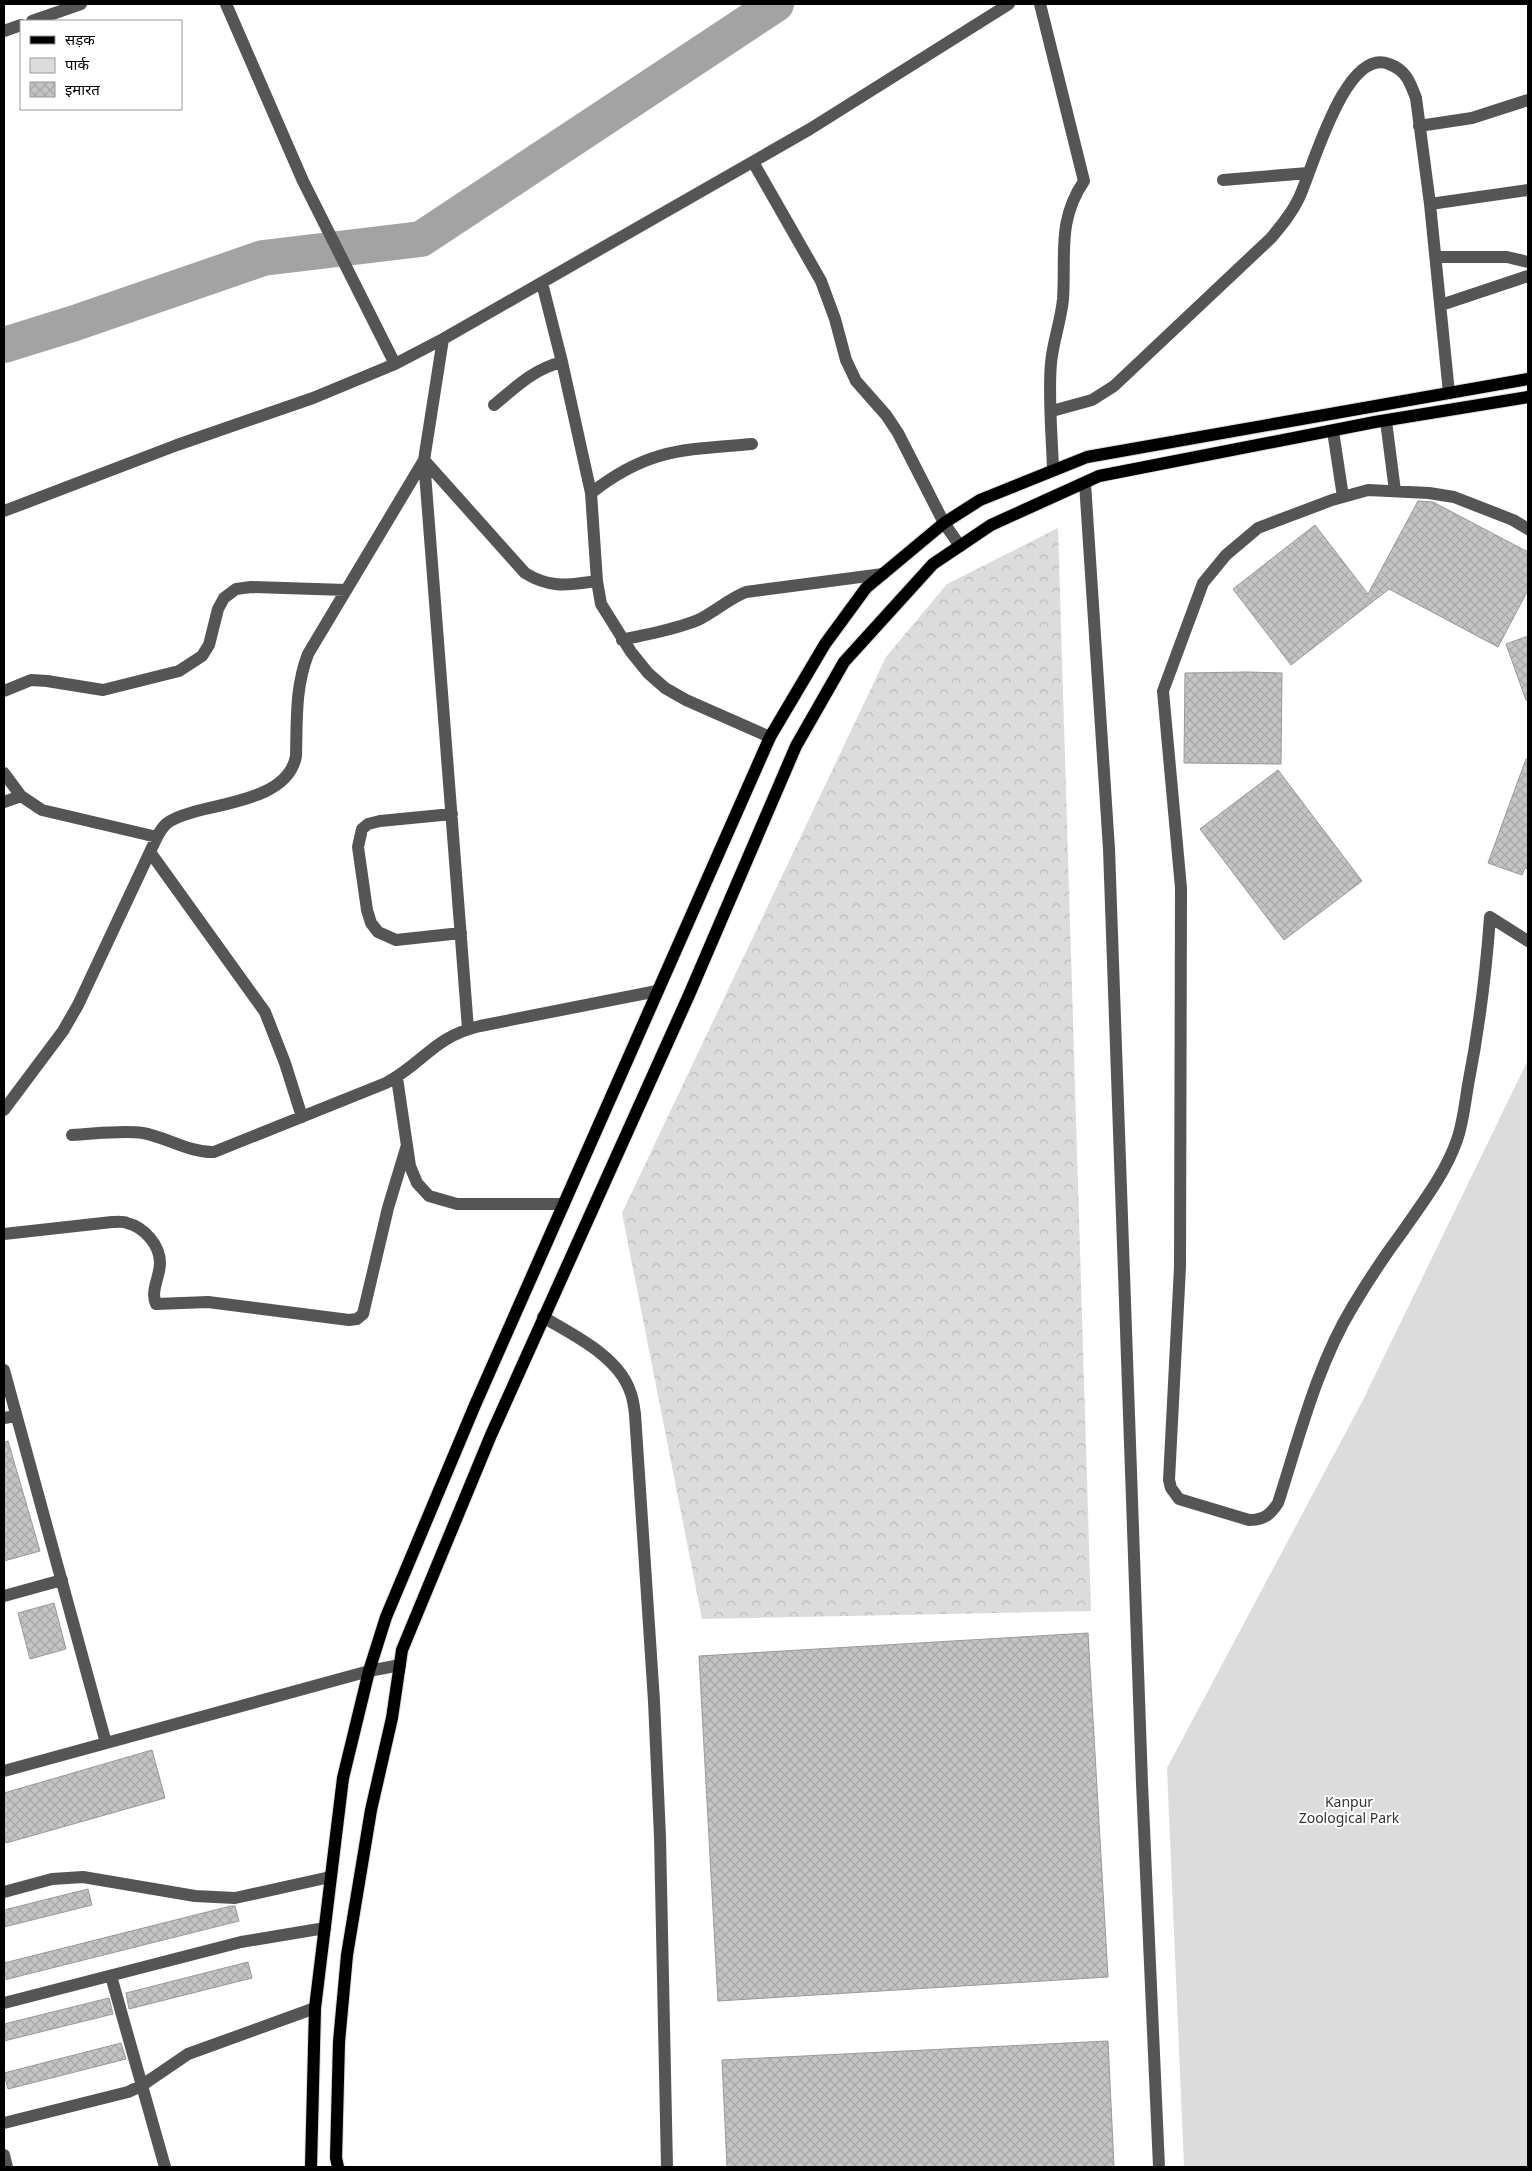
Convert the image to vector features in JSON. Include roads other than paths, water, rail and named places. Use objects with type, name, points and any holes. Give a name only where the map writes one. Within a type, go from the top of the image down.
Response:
[{"type":"main road","points":[[311,2167],[315,2008],[330,1877],[344,1778],[369,1671],[386,1617],[475,1405],[770,737],[825,644],[866,588],[944,522],[980,500],[1087,457],[1528,379]]},
{"type":"main road","points":[[338,2167],[336,2158],[339,2042],[347,1955],[371,1810],[392,1718],[402,1650],[445,1544],[543,1317],[689,995],[796,746],[844,662],[933,564],[991,526],[1099,476],[1333,430],[1528,397]]},
{"type":"street","points":[[35,20],[81,4]]},
{"type":"street","points":[[226,4],[327,230],[352,275],[395,364]]},
{"type":"street","points":[[4,511],[177,445],[313,398],[395,364],[443,339],[754,162],[810,129],[1008,4]]},
{"type":"street","points":[[1040,4],[1084,181],[1073,198],[1064,234],[1063,300],[1051,366],[1053,470]]},
{"type":"street","points":[[4,31],[20,25]]},
{"type":"street","points":[[1052,411],[1092,400],[1114,386],[1270,238],[1292,212],[1326,125],[1347,88],[1357,75],[1369,66],[1385,62],[1400,68],[1410,82],[1416,98],[1436,257],[1449,393]]},
{"type":"street","points":[[1419,126],[1472,118],[1528,100]]},
{"type":"street","points":[[754,162],[821,281],[835,319],[846,360],[856,381],[886,415],[898,433],[944,522],[960,546]]},
{"type":"street","points":[[1223,180],[1308,173]]},
{"type":"street","points":[[1430,204],[1528,190]]},
{"type":"street","points":[[1436,257],[1507,257],[1528,262]]},
{"type":"street","points":[[1441,305],[1528,276]]},
{"type":"street","points":[[542,283],[591,492],[597,580],[601,604],[622,640],[648,673],[665,688],[686,700],[770,737]]},
{"type":"street","points":[[443,339],[424,460],[468,1029]]},
{"type":"street","points":[[494,404],[534,373],[547,366],[562,362]]},
{"type":"street","points":[[1386,421],[1395,491]]},
{"type":"street","points":[[1333,430],[1342,497]]},
{"type":"street","points":[[591,492],[623,470],[652,456],[676,450],[752,444]]},
{"type":"street","points":[[424,460],[525,573],[546,584],[562,586],[597,580]]},
{"type":"street","points":[[4,1110],[63,1031],[78,1005],[157,837],[165,824],[178,816],[256,794],[285,780],[294,767],[296,756],[297,689],[300,672],[308,654],[424,460]]},
{"type":"street","points":[[1085,483],[1109,849],[1141,1753],[1159,2167]]},
{"type":"street","points":[[1528,529],[1513,520],[1454,497],[1429,493],[1368,490],[1342,497],[1258,528],[1226,554],[1203,583],[1162,691],[1181,888],[1180,1267],[1169,1480],[1171,1488],[1179,1499],[1249,1520],[1260,1520],[1270,1515],[1278,1503],[1321,1374],[1340,1330],[1352,1307],[1433,1189],[1446,1166],[1457,1139],[1472,1065],[1483,994],[1490,917],[1528,941]]},
{"type":"street","points":[[622,640],[692,622],[710,614],[734,597],[746,592],[883,574]]},
{"type":"street","points":[[4,691],[30,680],[103,690],[180,671],[202,656],[209,644],[218,609],[224,598],[236,589],[251,587],[346,590]]},
{"type":"street","points":[[4,773],[21,796],[42,810],[157,837]]},
{"type":"street","points":[[4,802],[21,796]]},
{"type":"street","points":[[452,814],[380,821],[368,824],[362,829],[358,847],[367,910],[371,924],[378,932],[396,940],[461,933]]},
{"type":"street","points":[[150,852],[265,1012],[273,1028],[302,1117]]},
{"type":"street","points":[[72,1135],[140,1133],[166,1139],[203,1152],[214,1152],[396,1078],[444,1039],[468,1029],[657,991]]},
{"type":"street","points":[[396,1078],[410,1166],[417,1183],[429,1196],[457,1204],[564,1204]]},
{"type":"street","points":[[4,1234],[127,1222],[144,1231],[155,1245],[160,1262],[153,1298],[156,1304],[208,1302],[349,1320],[356,1319],[363,1314],[388,1208],[407,1145]]},
{"type":"street","points":[[543,1317],[598,1350],[616,1368],[630,1390],[635,1414],[660,1817],[667,2167]]},
{"type":"street","points":[[4,1370],[10,1417],[62,1580],[106,1743]]},
{"type":"street","points":[[4,1596],[62,1580]]},
{"type":"street","points":[[4,1771],[369,1671],[400,1665]]},
{"type":"street","points":[[4,1892],[52,1879],[83,1877],[195,1896],[235,1898],[330,1877]]},
{"type":"street","points":[[4,2002],[242,1942],[325,1928]]},
{"type":"street","points":[[112,1976],[165,2167]]},
{"type":"street","points":[[4,2123],[114,2096],[142,2086],[188,2054],[315,2008]]},
{"type":"street","points":[[4,2155],[7,2167]]},
{"type":"waterway","points":[[4,345],[75,323],[263,258],[421,239],[776,4]]},
{"type":"park label","name":"Kanpur Zoological Park","points":[[1349,1809]]}]
